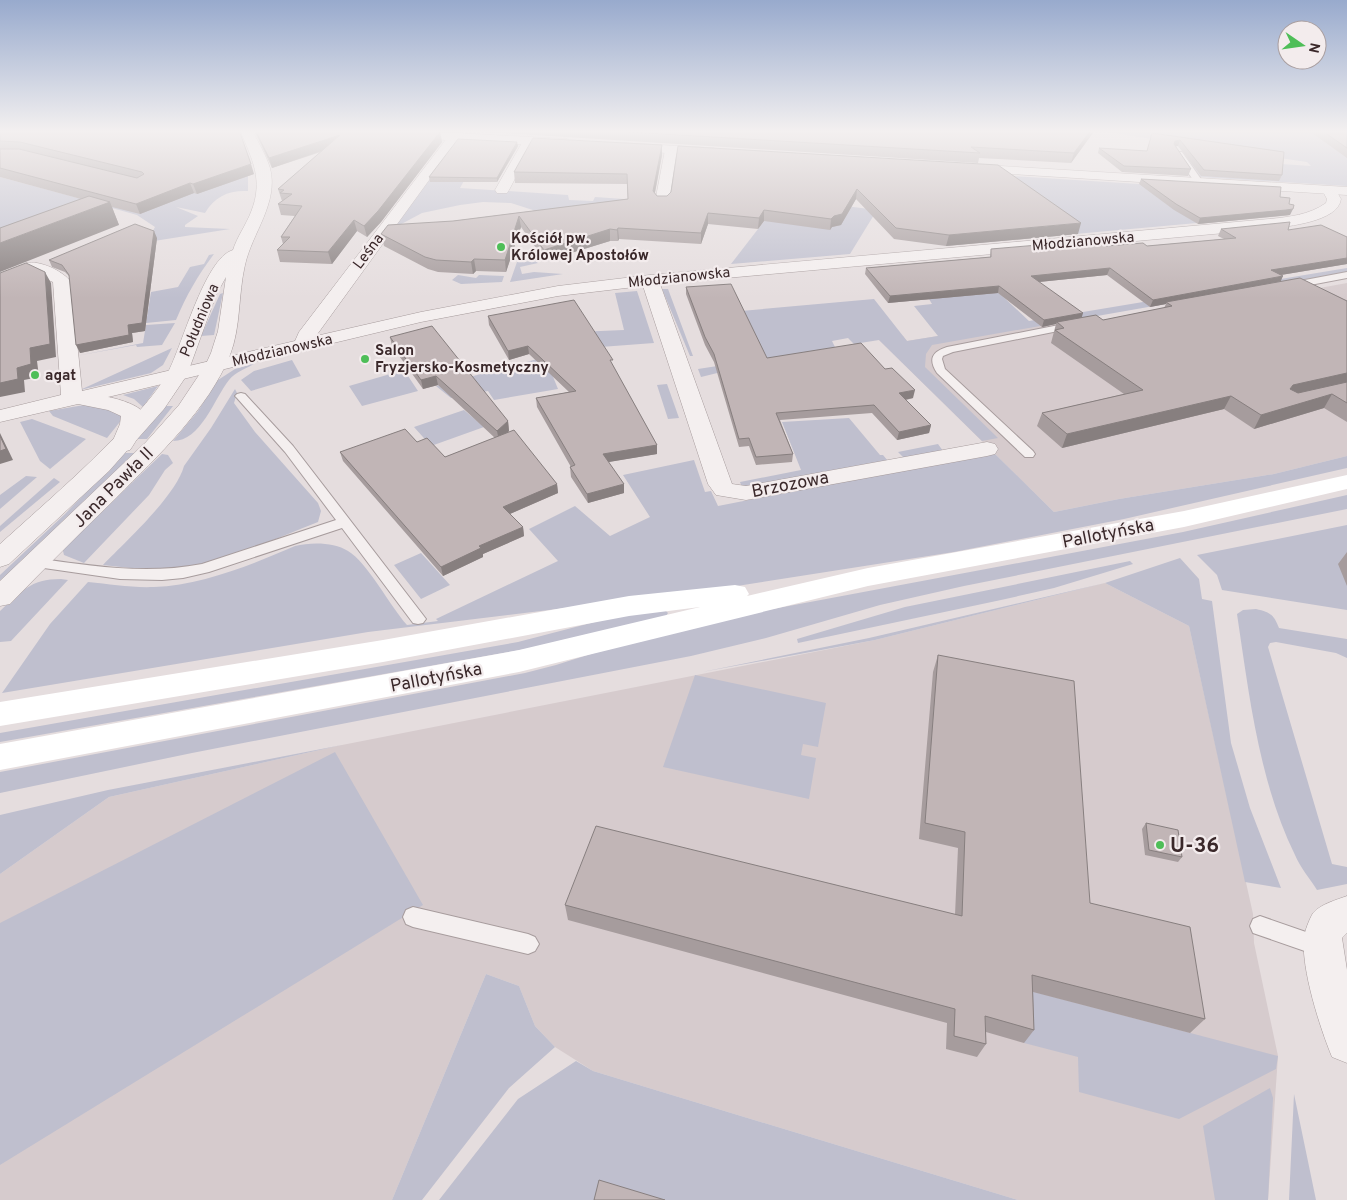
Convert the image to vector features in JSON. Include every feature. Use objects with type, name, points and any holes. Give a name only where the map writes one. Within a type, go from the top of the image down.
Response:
[{"type":"main road","name":"Pallotyńska","points":[[0,757],[519,661],[868,577],[1184,519],[1347,482]]},
{"type":"main road","name":"Pallotyńska","points":[[0,714],[383,651],[629,606],[868,577]]},
{"type":"street","name":"Południowa","points":[[215,366],[221,353],[231,292],[243,244],[261,204],[264,186]]},
{"type":"street","name":"Leśna","points":[[306,344],[304,340],[306,336],[332,299],[417,186]]},
{"type":"street","points":[[502,190],[504,186]]},
{"type":"street","points":[[662,202],[665,186]]},
{"type":"street","points":[[1264,186],[1347,191]]},
{"type":"street","name":"Młodzianowska","points":[[0,416],[506,299],[650,280],[1165,234],[1303,219],[1333,206],[1334,199],[1329,190]]},
{"type":"street","name":"Południowa","points":[[177,375],[207,295],[223,268],[243,244]]},
{"type":"street","points":[[58,257],[24,270],[58,277],[62,282],[72,399]]},
{"type":"street","name":"Brzozowa","points":[[650,280],[720,484],[724,490],[746,493],[987,449]]},
{"type":"street","name":"Jana Pawła II","points":[[0,597],[154,447],[187,409],[215,366]]},
{"type":"street","name":"Jana Pawła II","points":[[0,558],[122,445],[157,405],[177,375]]},
{"type":"street","name":"Jana Pawła II","points":[[72,399],[106,402],[120,406],[132,413],[131,424],[122,445]]},
{"type":"street","points":[[1347,914],[1334,919],[1325,929],[1322,947],[1347,1042]]},
{"type":"lane","points":[[1279,288],[1347,275]]},
{"type":"lane","points":[[1029,454],[941,371],[936,363],[937,358],[939,354],[952,349],[1088,323]]},
{"type":"lane","points":[[241,396],[289,449],[418,619]]},
{"type":"lane","points":[[35,563],[134,574],[182,574],[224,563],[345,522]]},
{"type":"lane","points":[[413,918],[528,944]]},
{"type":"lane","points":[[1260,926],[1322,947]]},
{"type":"shaded area","points":[[0,186],[33,186],[78,198],[116,187],[0,233]]},
{"type":"shaded area","points":[[183,186],[248,186],[248,191],[229,193],[218,198],[205,213],[176,207],[198,216],[185,225],[185,227],[230,229],[78,253],[148,240],[155,227],[137,215],[112,208],[111,197]]},
{"type":"shaded area","points":[[423,186],[461,186],[460,188],[568,195],[569,200],[593,201],[595,197],[653,201],[570,222],[511,203],[483,202],[422,213],[392,229]]},
{"type":"shaded area","points":[[999,186],[1155,186],[1165,203],[1197,223],[1075,234]]},
{"type":"shaded area","points":[[782,198],[877,210],[850,254],[731,264]]},
{"type":"shaded area","points":[[214,254],[193,286],[176,320],[146,323],[151,292],[178,287],[190,267],[204,264],[209,255]]},
{"type":"shaded area","points":[[536,261],[538,263],[520,267],[522,274],[534,272],[563,274],[510,282],[517,262]]},
{"type":"shaded area","points":[[1347,268],[1347,272],[932,345],[926,354],[925,367],[998,438],[982,441],[879,340],[854,344],[848,338],[832,341],[835,347],[795,354],[701,377],[698,369],[763,359],[741,311],[874,299],[907,341],[938,336],[914,306],[932,304],[929,299],[997,291],[1029,321]]},
{"type":"shaded area","points":[[458,275],[476,278],[479,275],[504,276],[502,282],[461,284],[452,280]]},
{"type":"shaded area","points":[[1347,283],[1347,456],[1274,474],[1119,499],[1054,512],[879,340],[903,336],[907,341],[1037,320],[1066,340],[1265,298]]},
{"type":"shaded area","points":[[662,289],[668,289],[693,356],[690,356]]},
{"type":"shaded area","points":[[637,291],[654,343],[587,348],[577,332],[624,330],[615,293]]},
{"type":"shaded area","points":[[223,293],[214,335],[201,336],[220,294]]},
{"type":"shaded area","points":[[175,323],[162,345],[137,347],[136,345],[76,356],[143,343],[146,325]]},
{"type":"shaded area","points":[[172,348],[163,365],[151,373],[80,390]]},
{"type":"shaded area","points":[[545,357],[558,389],[494,400],[488,391],[451,398],[436,386]]},
{"type":"shaded area","points":[[292,360],[301,376],[251,391],[241,380],[254,371]]},
{"type":"shaded area","points":[[256,363],[232,377],[199,427],[183,439],[173,441],[198,411],[218,380],[235,369]]},
{"type":"shaded area","points":[[404,370],[418,391],[362,406],[349,386]]},
{"type":"shaded area","points":[[667,384],[679,418],[668,419],[657,385]]},
{"type":"shaded area","points":[[158,386],[143,407],[134,399],[123,395]]},
{"type":"shaded area","points":[[235,389],[237,393],[234,403],[255,432],[318,503],[321,511],[318,522],[254,548],[204,564],[155,569],[103,565],[149,518],[171,491],[184,466],[211,428]]},
{"type":"shaded area","points":[[90,404],[113,407],[123,418],[107,438],[53,416],[49,411]]},
{"type":"shaded area","points":[[165,406],[173,406],[147,439],[136,439]]},
{"type":"shaded area","points":[[464,410],[484,427],[431,446],[414,427]]},
{"type":"shaded area","points":[[849,418],[880,455],[883,455],[888,461],[743,490],[740,482],[801,470],[782,422]]},
{"type":"shaded area","points":[[32,419],[86,439],[50,469],[40,461],[20,422]]},
{"type":"shaded area","points":[[938,444],[943,451],[904,458],[898,452]]},
{"type":"shaded area","points":[[993,452],[1054,512],[1119,499],[1274,474],[1347,456],[1347,468],[1124,519],[954,552],[705,591],[368,632],[2,693],[50,624],[88,582],[138,587],[172,585],[226,573],[295,546],[315,543],[329,544],[348,551],[363,565],[407,625],[438,621],[436,619],[558,561],[529,529],[575,506],[610,536],[650,517],[623,475],[694,460],[705,492],[711,491],[718,506]]},
{"type":"shaded area","points":[[124,453],[135,453],[0,588],[0,575],[65,514]]},
{"type":"shaded area","points":[[162,454],[168,455],[173,463],[165,470],[149,495],[84,563],[64,555],[63,551],[67,545]]},
{"type":"shaded area","points":[[26,476],[37,477],[0,509],[0,495]]},
{"type":"shaded area","points":[[54,478],[60,482],[0,532],[0,526]]},
{"type":"shaded area","points":[[1347,495],[1347,509],[964,586],[880,605],[766,638],[691,656],[192,753],[0,793],[0,772],[525,673],[594,653],[752,613],[1183,532]]},
{"type":"shaded area","points":[[1347,525],[1347,610],[1222,590],[1217,575],[1197,555]]},
{"type":"shaded area","points":[[421,553],[450,585],[421,599],[394,565]]},
{"type":"shaded area","points":[[1180,558],[1199,579],[1202,599],[1212,601],[1231,743],[1250,808],[1281,888],[1245,882],[1189,626],[1105,583]]},
{"type":"shaded area","points":[[1130,561],[1133,564],[1054,588],[798,643],[797,639],[905,607]]},
{"type":"shaded area","points":[[68,580],[11,641],[0,642],[0,611],[20,593],[34,584],[41,581]]},
{"type":"shaded area","points":[[1105,583],[1189,626],[1253,914],[1254,943],[1278,1056],[1268,1200],[1018,1200],[593,1071],[555,1047],[535,1026],[519,986],[486,974],[392,1200],[0,1200],[0,874],[109,797],[342,745],[875,640]]},
{"type":"shaded area","points":[[1105,583],[875,640],[702,672],[869,638]]},
{"type":"shaded area","points":[[1256,609],[1271,615],[1279,628],[1347,639],[1347,658],[1336,653],[1276,642],[1270,643],[1268,647],[1332,864],[1347,867],[1347,884],[1317,890],[1297,859],[1272,798],[1251,706],[1237,614],[1243,610]]},
{"type":"shaded area","points":[[666,611],[668,613],[666,616],[526,649],[0,742],[0,733],[518,642],[633,612]]},
{"type":"shaded area","points":[[695,675],[826,703],[818,747],[803,744],[801,755],[816,758],[809,799],[663,767]]},
{"type":"shaded area","points":[[342,745],[109,797],[0,874],[0,815],[108,790]]},
{"type":"shaded area","points":[[335,752],[423,905],[0,1165],[0,923]]},
{"type":"shaded area","points":[[486,974],[519,986],[535,1026],[555,1047],[509,1088],[422,1200],[392,1200]]},
{"type":"shaded area","points":[[1023,989],[1278,1056],[1276,1069],[1179,1119],[1079,1092],[1078,1057],[1024,1043]]},
{"type":"shaded area","points":[[576,1061],[593,1071],[1018,1200],[439,1200],[518,1099]]},
{"type":"shaded area","points":[[1270,1088],[1273,1098],[1268,1200],[1215,1200],[1203,1126]]},
{"type":"shaded area","points":[[1294,1094],[1316,1200],[1289,1200]]},
{"type":"building","points":[[68,186],[182,186],[136,204]]},
{"type":"building","points":[[281,186],[398,186],[364,226],[354,220],[328,252],[277,250],[290,237],[281,237],[302,206],[278,204],[292,194],[280,193],[284,190],[278,189]]},
{"type":"building","points":[[627,186],[654,186],[653,191],[657,196],[667,196],[671,192],[672,186],[1028,186],[1081,223],[949,235],[896,228],[857,189],[842,214],[831,219],[764,210],[759,218],[708,213],[701,233],[618,228],[617,230],[610,229],[544,250],[519,216],[505,260],[474,259],[471,262],[436,260],[425,257],[381,234],[388,225],[453,221],[628,199]]},
{"type":"building","points":[[1151,186],[1281,187],[1280,197],[1290,198],[1289,204],[1294,205],[1293,209],[1286,210],[1200,218]]},
{"type":"building","points":[[89,196],[110,202],[0,243],[0,228]]},
{"type":"building","points":[[1290,222],[1288,230],[1321,225],[1347,237],[1347,258],[1271,270],[1283,276],[1153,300],[1110,268],[1031,276],[1083,313],[1044,320],[999,286],[890,296],[866,268],[991,257],[991,249],[1097,240],[1106,246],[1143,243],[1147,246],[1236,238],[1221,229]]},
{"type":"building","points":[[135,224],[154,231],[142,323],[128,325],[129,335],[76,345],[69,275],[62,265],[49,260]]},
{"type":"building","points":[[26,263],[45,272],[50,344],[30,348],[31,364],[17,368],[18,379],[0,383],[0,273]]},
{"type":"building","points":[[1300,278],[1347,301],[1347,373],[1293,385],[1290,389],[1298,393],[1347,382],[1347,403],[1332,394],[1261,415],[1231,396],[1067,434],[1042,413],[1143,390],[1055,330],[1064,328],[1057,322],[1096,315],[1103,320],[1172,306],[1166,302]]},
{"type":"building","points":[[731,284],[767,358],[861,343],[885,369],[892,368],[915,390],[899,393],[931,425],[899,432],[874,405],[776,413],[793,454],[756,457],[749,438],[739,439],[714,354],[705,337],[686,287]]},
{"type":"building","points":[[574,300],[613,360],[610,360],[657,445],[603,454],[624,484],[587,494],[570,467],[575,465],[536,398],[576,391],[528,346],[508,351],[488,316]]},
{"type":"building","points":[[432,326],[508,421],[497,431],[436,376],[421,380],[390,337]]},
{"type":"building","points":[[405,429],[417,442],[427,438],[445,457],[514,430],[557,484],[503,507],[523,527],[479,546],[481,548],[441,567],[340,452]]},
{"type":"building","points":[[0,436],[6,449],[0,451]]},
{"type":"building","points":[[938,655],[1074,681],[1090,903],[1190,927],[1205,1019],[1032,975],[1034,1030],[985,1016],[986,1044],[954,1036],[955,1009],[565,905],[596,826],[962,916],[965,832],[925,823]]},
{"type":"building","name":"U-36","points":[[1146,823],[1178,830],[1182,857],[1149,850]]},
{"type":"building","points":[[599,1180],[665,1200],[594,1200]]},
{"type":"place","name":"Kościół pw. Królowej Apostołów","points":[[501,247]]},
{"type":"place","name":"Salon Fryzjersko-Kosmetyczny","points":[[365,359]]},
{"type":"place","name":"agat","points":[[35,375]]},
{"type":"place","name":"U-36","points":[[1160,845]]}]
